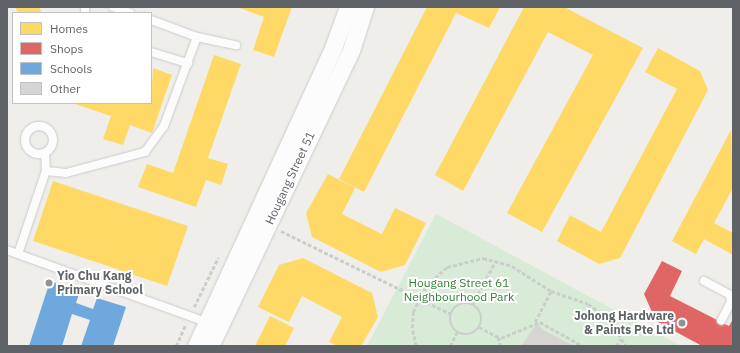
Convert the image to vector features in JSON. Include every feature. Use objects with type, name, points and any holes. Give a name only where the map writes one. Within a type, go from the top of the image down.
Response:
[{"type":"street","name":"Hougang Street 51","points":[[210,346],[214,324],[333,48],[348,7]]},
{"type":"street","name":"Hougang Street 51","points":[[196,346],[214,324],[268,224],[351,50],[365,7]]},
{"type":"lane","points":[[113,7],[127,12]]},
{"type":"lane","points":[[152,20],[197,37],[236,45]]},
{"type":"lane","points":[[46,170],[66,173],[145,152],[164,126],[197,37]]},
{"type":"lane","points":[[152,52],[188,63]]},
{"type":"lane","points":[[18,254],[46,170],[44,153]]},
{"type":"lane","points":[[7,250],[214,324]]},
{"type":"lane","points":[[704,281],[730,295],[731,302],[721,322]]},
{"type":"path","points":[[268,224],[418,300],[451,314]]},
{"type":"path","points":[[416,346],[412,321],[418,300],[432,278],[447,267],[474,259],[496,260],[551,291],[600,311],[626,346]]},
{"type":"path","points":[[472,305],[496,260]]},
{"type":"path","points":[[498,337],[535,323],[551,291]]},
{"type":"path","points":[[472,305],[480,312],[479,327],[472,334],[457,332],[451,324],[451,314],[457,306],[472,305]]},
{"type":"path","points":[[535,323],[583,346]]},
{"type":"path","points":[[479,327],[498,337],[501,346]]},
{"type":"path","points":[[450,346],[457,332]]},
{"type":"path","points":[[616,346],[622,339]]},
{"type":"green space","name":"Hougang Street 61 Neighbourhood Park","points":[[436,214],[681,346],[367,346]]},
{"type":"building: Homes","points":[[15,7],[39,7],[42,12],[18,12]]},
{"type":"building: Homes","points":[[237,7],[292,7],[274,57],[253,50],[264,17]]},
{"type":"building: Homes","points":[[427,7],[500,7],[489,28],[456,13],[364,192],[339,179]]},
{"type":"building: Homes","points":[[524,7],[564,7],[643,48],[542,232],[507,213],[593,55],[548,32],[463,191],[435,175]]},
{"type":"building: Homes","points":[[658,48],[700,71],[708,90],[620,258],[599,264],[557,241],[570,215],[601,232],[677,89],[645,72]]},
{"type":"building: Homes","points":[[214,55],[241,64],[208,158],[228,164],[221,185],[206,180],[196,207],[138,187],[147,164],[173,173]]},
{"type":"building: Homes","points":[[153,68],[172,75],[152,133],[130,125],[123,145],[103,139],[111,116],[75,104],[152,104]]},
{"type":"building: Homes","points":[[731,130],[733,188],[714,223],[733,233],[733,255],[704,239],[696,254],[672,241]]},
{"type":"building: Homes","points":[[328,174],[355,188],[342,214],[382,234],[395,208],[426,223],[405,265],[381,272],[312,237],[306,213]]},
{"type":"building: Homes","points":[[53,181],[188,226],[167,286],[33,241]]},
{"type":"building: Homes","points":[[303,258],[372,293],[378,317],[361,346],[337,346],[329,342],[342,317],[302,296],[289,322],[258,307],[279,265]]},
{"type":"building: Homes","points":[[270,316],[294,328],[285,346],[255,346]]},
{"type":"building: Shops","points":[[662,261],[682,271],[670,296],[729,326],[733,319],[733,346],[702,346],[656,321],[644,294]]},
{"type":"building: Schools","points":[[50,281],[80,291],[76,303],[93,309],[97,298],[126,307],[113,346],[81,346],[90,320],[72,314],[62,346],[29,346]]},
{"type":"building: Other","points":[[537,323],[543,330],[574,346],[521,346]]},
{"type":"place","name":"Yio Chu Kang Primary School","points":[[49,283]]},
{"type":"place","name":"Johong Hardware & Paints Pte Ltd","points":[[682,323]]}]
